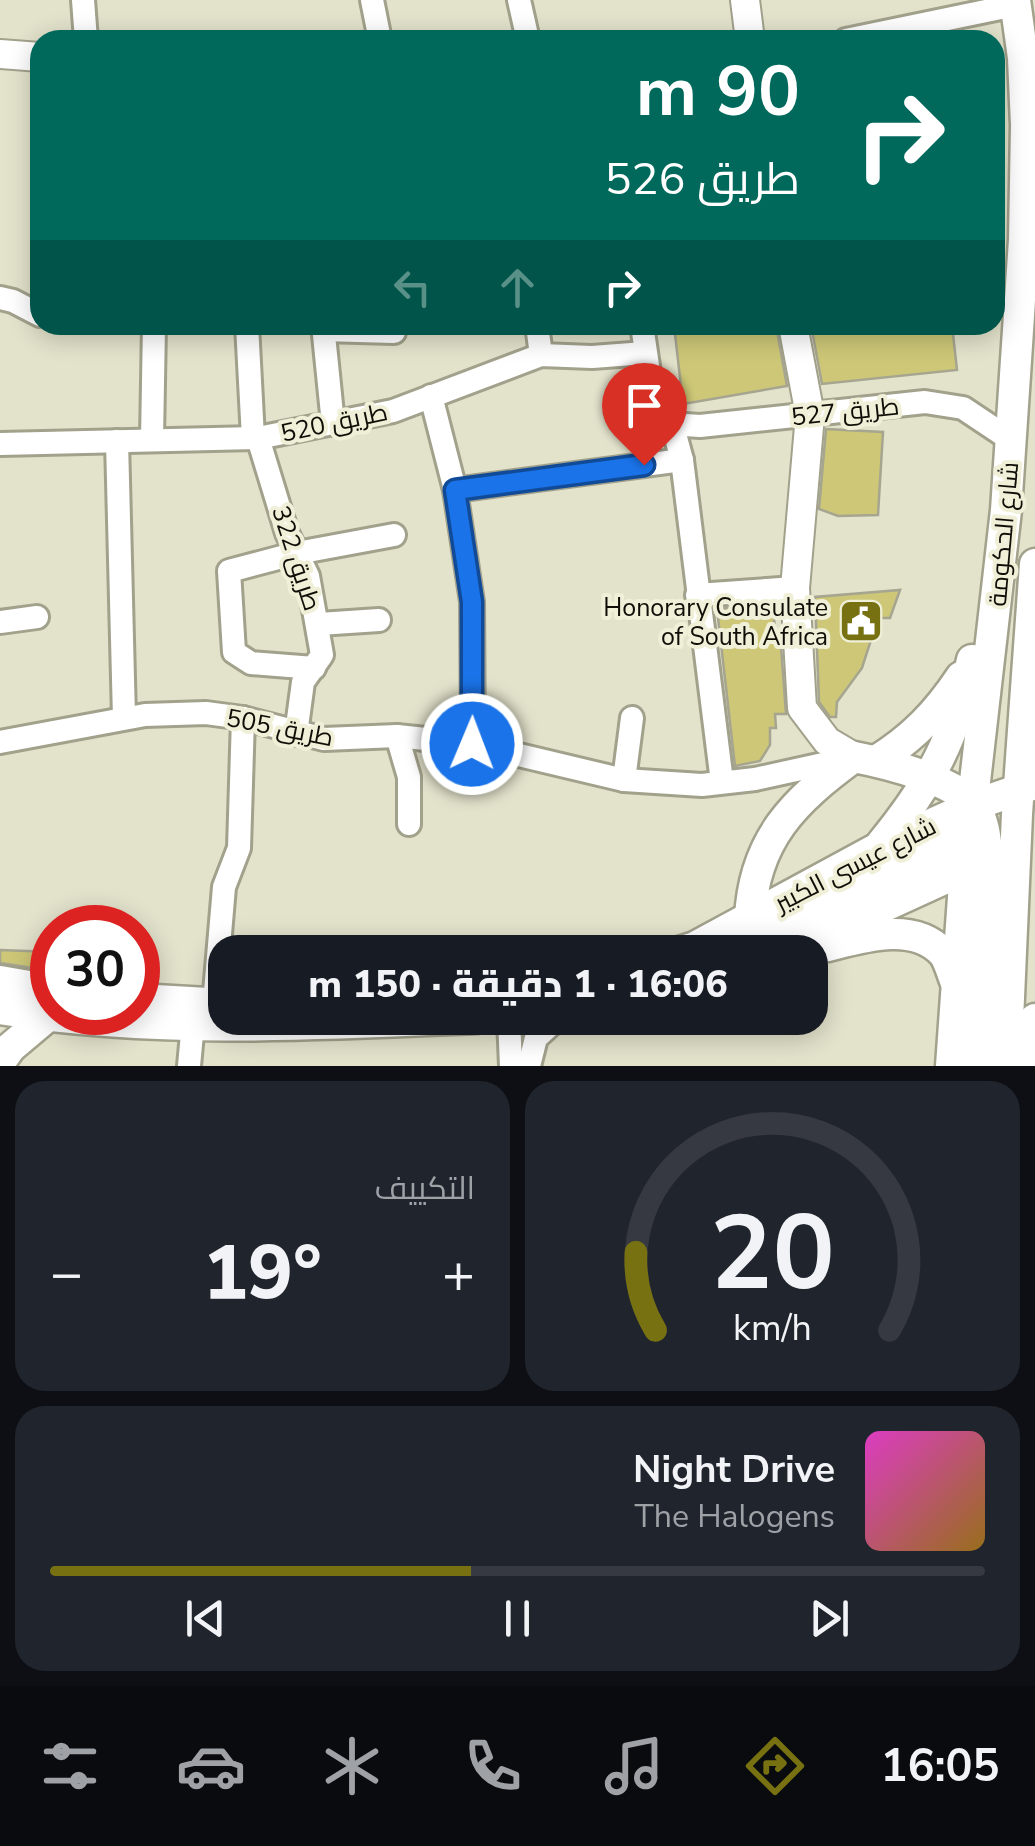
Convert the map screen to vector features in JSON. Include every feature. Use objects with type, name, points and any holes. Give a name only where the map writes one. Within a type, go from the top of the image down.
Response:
[{"type":"main road","name":"شارع الحكومة","points":[[1006,1066],[989,841],[997,608],[1024,240],[1026,125],[1015,2]]},
{"type":"main road","name":"شارع الحكومة","points":[[1026,799],[1035,564]]},
{"type":"main road","points":[[750,918],[811,803],[865,759],[907,742],[932,719],[972,660],[997,608]]},
{"type":"main road","points":[[878,848],[912,806],[948,744],[972,660]]},
{"type":"main road","points":[[865,759],[930,777],[989,841]]},
{"type":"main road","points":[[979,1066],[989,841],[1012,799],[1026,799]]},
{"type":"main road","name":"شارع الحكومة","points":[[951,1066],[957,986],[989,841]]},
{"type":"main road","points":[[766,935],[989,841]]},
{"type":"main road","name":"شارع عيسى الكبير","points":[[714,935],[878,848],[989,841]]},
{"type":"main road","name":"شارع عيسى الكبير","points":[[815,935],[989,841]]},
{"type":"main road","points":[[828,946],[880,934],[918,937],[944,954],[957,986]]},
{"type":"main road","points":[[0,1000],[30,1002]]},
{"type":"main road","points":[[160,1002],[208,1010]]},
{"type":"main road","points":[[160,1008],[208,1010]]},
{"type":"main road","points":[[1024,1066],[1035,1019]]},
{"type":"main road","points":[[2,1062],[30,1026]]},
{"type":"street","points":[[82,0],[85,30]]},
{"type":"street","points":[[372,0],[378,30]]},
{"type":"street","points":[[519,0],[526,30]]},
{"type":"street","points":[[745,0],[749,30]]},
{"type":"street","points":[[890,30],[1015,2]]},
{"type":"street","points":[[0,54],[30,56]]},
{"type":"street","points":[[0,298],[30,310]]},
{"type":"street","points":[[152,439],[154,335]]},
{"type":"street","name":"طريق 322","points":[[247,335],[255,438],[308,576],[319,624],[322,655],[304,682],[296,734]]},
{"type":"street","points":[[324,335],[333,424]]},
{"type":"street","points":[[538,335],[541,356]]},
{"type":"street","points":[[643,335],[653,400],[670,424],[682,460],[722,782]]},
{"type":"street","points":[[796,335],[810,415],[794,588],[802,708],[827,740],[865,759]]},
{"type":"street","name":"طريق 520","points":[[0,444],[255,438],[394,411],[541,356],[645,352]]},
{"type":"street","points":[[431,396],[455,490],[472,602],[472,744]]},
{"type":"street","name":"طريق 527","points":[[670,424],[700,426],[924,402],[963,408],[1011,440]]},
{"type":"street","points":[[116,441],[124,718]]},
{"type":"street","points":[[455,490],[682,460]]},
{"type":"street","points":[[314,668],[250,663],[234,652],[229,572],[297,553],[394,534]]},
{"type":"street","points":[[698,596],[794,588]]},
{"type":"street","points":[[0,622],[37,617]]},
{"type":"street","points":[[319,624],[379,620]]},
{"type":"street","name":"طريق 505","points":[[0,742],[124,718],[206,713],[243,718],[296,734],[345,740],[397,736],[472,744],[624,780],[702,784],[756,779],[865,759]]},
{"type":"street","points":[[219,935],[224,887],[239,848],[243,718]]},
{"type":"street","points":[[624,780],[632,718]]},
{"type":"street","points":[[397,736],[409,777],[410,824]]},
{"type":"street","points":[[0,1000],[2,1062]]},
{"type":"street","points":[[190,1066],[208,1016]]},
{"type":"street","points":[[509,1035],[510,1066]]},
{"type":"street","points":[[529,1066],[538,1035]]},
{"type":"building","points":[[675,335],[778,335],[787,386],[683,404]]},
{"type":"building","points":[[813,335],[953,335],[957,370],[822,384]]},
{"type":"building","points":[[826,429],[883,432],[878,515],[838,516],[819,509]]},
{"type":"building","points":[[900,590],[890,618],[872,618],[871,640],[862,668],[837,702],[836,717],[830,717],[819,702],[815,597]]},
{"type":"building","points":[[772,605],[776,634],[780,633],[786,714],[775,714],[776,728],[770,728],[770,745],[760,761],[735,766],[717,609]]},
{"type":"building","points":[[0,950],[30,951],[30,968],[0,963]]},
{"type":"place","name":"Honorary Consulate of South Africa","points":[[861,621]]},
{"type":"route","points":[[472,744],[472,602],[455,490],[644,465]]}]
